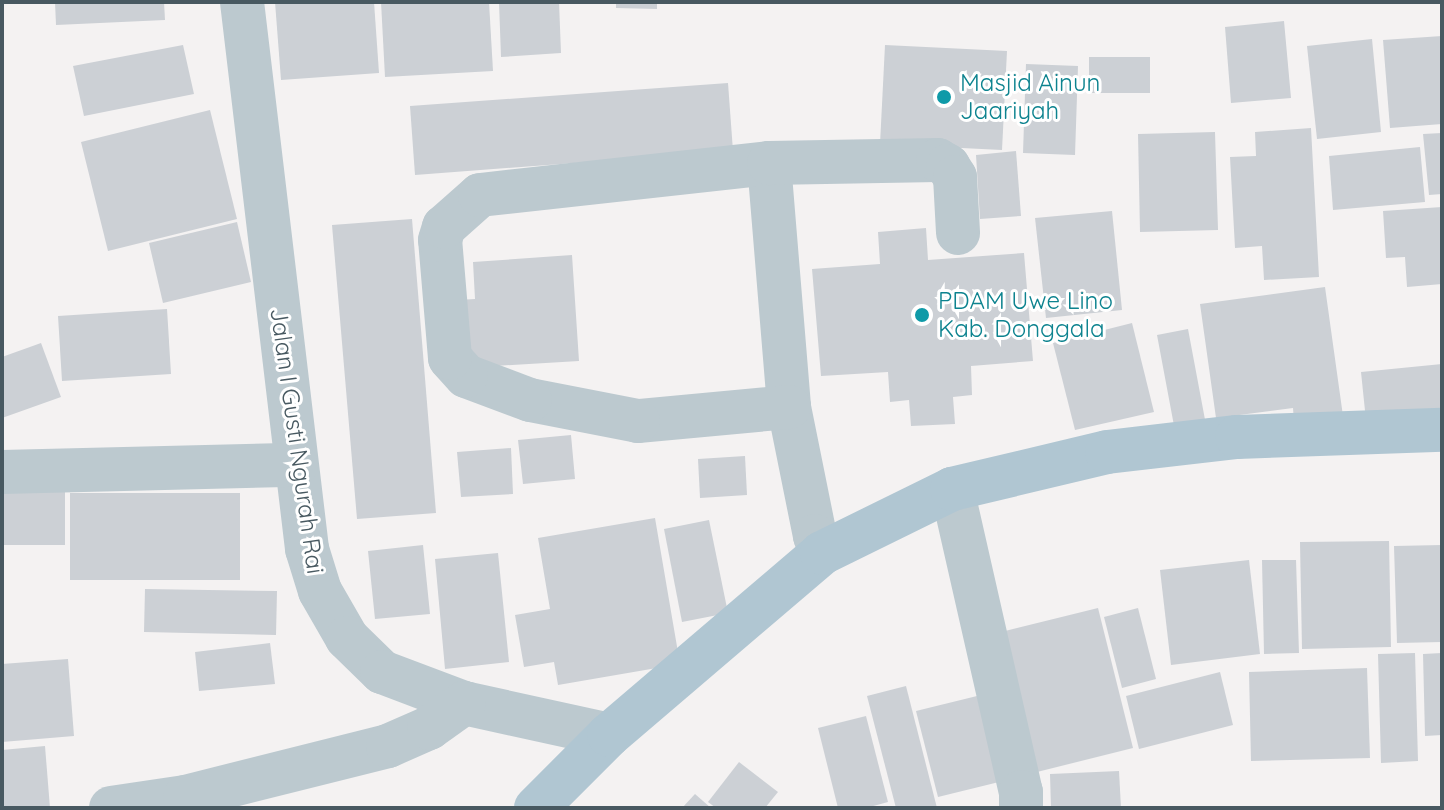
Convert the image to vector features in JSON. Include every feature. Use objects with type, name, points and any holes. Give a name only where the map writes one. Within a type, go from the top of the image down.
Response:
[{"type":"main road","points":[[536,808],[609,735],[822,553],[952,489],[1107,452],[1237,437],[1442,430]]},
{"type":"street","name":"Jalan I Gusti Ngurah Rai","points":[[242,2],[296,465],[307,549],[315,577],[347,638],[382,672],[464,703],[609,735]]},
{"type":"street","points":[[789,407],[638,421],[530,400],[466,376],[450,358],[440,240],[444,227],[480,195],[769,163],[938,160],[948,166],[955,177],[958,233]]},
{"type":"street","points":[[769,163],[789,407],[815,536],[822,553]]},
{"type":"street","points":[[2,472],[296,465]]},
{"type":"street","points":[[952,489],[1021,792],[1021,808]]},
{"type":"street","points":[[111,808],[185,797],[388,746],[429,728],[464,703]]},
{"type":"building","points":[[55,2],[164,2],[165,20],[56,25]]},
{"type":"building","points":[[275,2],[374,2],[379,73],[281,80]]},
{"type":"building","points":[[381,2],[489,2],[493,71],[385,77]]},
{"type":"building","points":[[499,2],[559,2],[561,53],[501,57]]},
{"type":"building","points":[[616,2],[657,2],[657,9],[616,8]]},
{"type":"building","points":[[1284,21],[1291,98],[1231,103],[1225,27]]},
{"type":"building","points":[[1442,36],[1442,124],[1390,128],[1383,40]]},
{"type":"building","points":[[1372,39],[1381,132],[1317,139],[1307,46]]},
{"type":"building","points":[[183,45],[194,94],[84,116],[73,66]]},
{"type":"building","name":"Masjid Ainun Jaariyah","points":[[885,45],[1007,51],[1002,150],[880,144]]},
{"type":"building","points":[[1089,57],[1150,57],[1150,93],[1089,93]]},
{"type":"building","points":[[1026,64],[1078,66],[1075,155],[1023,153]]},
{"type":"building","points":[[728,83],[733,151],[415,175],[410,106]]},
{"type":"building","points":[[210,110],[237,219],[108,251],[81,142]]},
{"type":"building","points":[[1311,128],[1319,277],[1264,280],[1262,246],[1235,248],[1230,157],[1256,156],[1255,132]]},
{"type":"building","points":[[1215,132],[1218,230],[1140,232],[1138,134]]},
{"type":"building","points":[[1442,133],[1442,194],[1429,195],[1423,134]]},
{"type":"building","points":[[1420,147],[1425,202],[1333,210],[1329,156]]},
{"type":"building","points":[[1016,151],[1021,216],[980,219],[976,155]]},
{"type":"building","points":[[1442,207],[1442,284],[1407,287],[1405,257],[1386,258],[1383,211]]},
{"type":"building","points":[[1112,211],[1122,310],[1046,318],[1035,218]]},
{"type":"building","points":[[412,219],[436,513],[357,519],[332,225]]},
{"type":"building","points":[[237,222],[251,282],[163,303],[149,243]]},
{"type":"building","name":"PDAM Uwe Lino Kab. Donggala","points":[[926,228],[928,260],[1024,253],[1033,361],[971,366],[972,395],[953,397],[955,424],[911,426],[909,400],[890,402],[888,372],[821,376],[812,269],[880,264],[878,232]]},
{"type":"building","points":[[572,255],[579,361],[478,367],[462,358],[458,300],[475,299],[473,262]]},
{"type":"building","points":[[1325,287],[1343,416],[1294,422],[1293,408],[1216,418],[1200,304]]},
{"type":"building","points":[[167,309],[171,374],[62,381],[58,316]]},
{"type":"building","points":[[1132,323],[1154,412],[1075,430],[1053,343]]},
{"type":"building","points":[[1188,329],[1206,425],[1175,431],[1157,335]]},
{"type":"building","points":[[41,343],[61,397],[2,418],[2,357]]},
{"type":"building","points":[[1442,364],[1442,422],[1367,430],[1361,372]]},
{"type":"building","points":[[571,435],[575,479],[523,484],[518,440]]},
{"type":"building","points":[[511,448],[513,494],[461,497],[457,452]]},
{"type":"building","points":[[745,456],[747,495],[700,498],[698,459]]},
{"type":"building","points":[[2,488],[65,488],[65,545],[2,545]]},
{"type":"building","points":[[70,493],[240,493],[240,580],[70,580]]},
{"type":"building","points":[[655,518],[680,664],[558,685],[554,662],[524,667],[515,615],[550,609],[538,538]]},
{"type":"building","points":[[709,520],[728,613],[682,622],[664,529]]},
{"type":"building","points":[[1389,541],[1391,647],[1302,649],[1300,542]]},
{"type":"building","points":[[423,545],[430,614],[375,619],[368,551]]},
{"type":"building","points":[[1442,545],[1442,642],[1397,643],[1394,546]]},
{"type":"building","points":[[498,553],[509,662],[445,669],[435,559]]},
{"type":"building","points":[[1249,560],[1260,654],[1171,665],[1160,570]]},
{"type":"building","points":[[1262,560],[1296,560],[1299,653],[1264,654]]},
{"type":"building","points":[[145,589],[277,591],[276,635],[144,632]]},
{"type":"building","points":[[1098,608],[1133,748],[1033,773],[997,633]]},
{"type":"building","points":[[1138,608],[1156,679],[1122,688],[1104,617]]},
{"type":"building","points":[[270,643],[275,684],[199,691],[195,652]]},
{"type":"building","points":[[1415,653],[1418,761],[1381,763],[1378,654]]},
{"type":"building","points":[[1442,653],[1442,735],[1425,736],[1423,654]]},
{"type":"building","points":[[68,659],[74,736],[2,742],[2,664]]},
{"type":"building","points":[[1367,668],[1370,758],[1251,761],[1249,672]]},
{"type":"building","points":[[1220,672],[1233,725],[1139,749],[1126,696]]},
{"type":"building","points":[[906,686],[937,808],[896,808],[867,696]]},
{"type":"building","points":[[977,696],[999,782],[938,797],[916,711]]},
{"type":"building","points":[[866,716],[888,802],[866,808],[838,808],[818,728]]},
{"type":"building","points":[[45,746],[50,808],[2,808],[2,750]]},
{"type":"building","points":[[739,762],[778,792],[765,808],[716,808],[708,802]]},
{"type":"building","points":[[1119,771],[1121,808],[1051,808],[1050,774]]},
{"type":"building","points":[[695,794],[711,808],[682,808]]},
{"type":"place","name":"Masjid Ainun Jaariyah","points":[[944,97]]},
{"type":"place","name":"PDAM Uwe Lino Kab. Donggala","points":[[922,315]]}]
